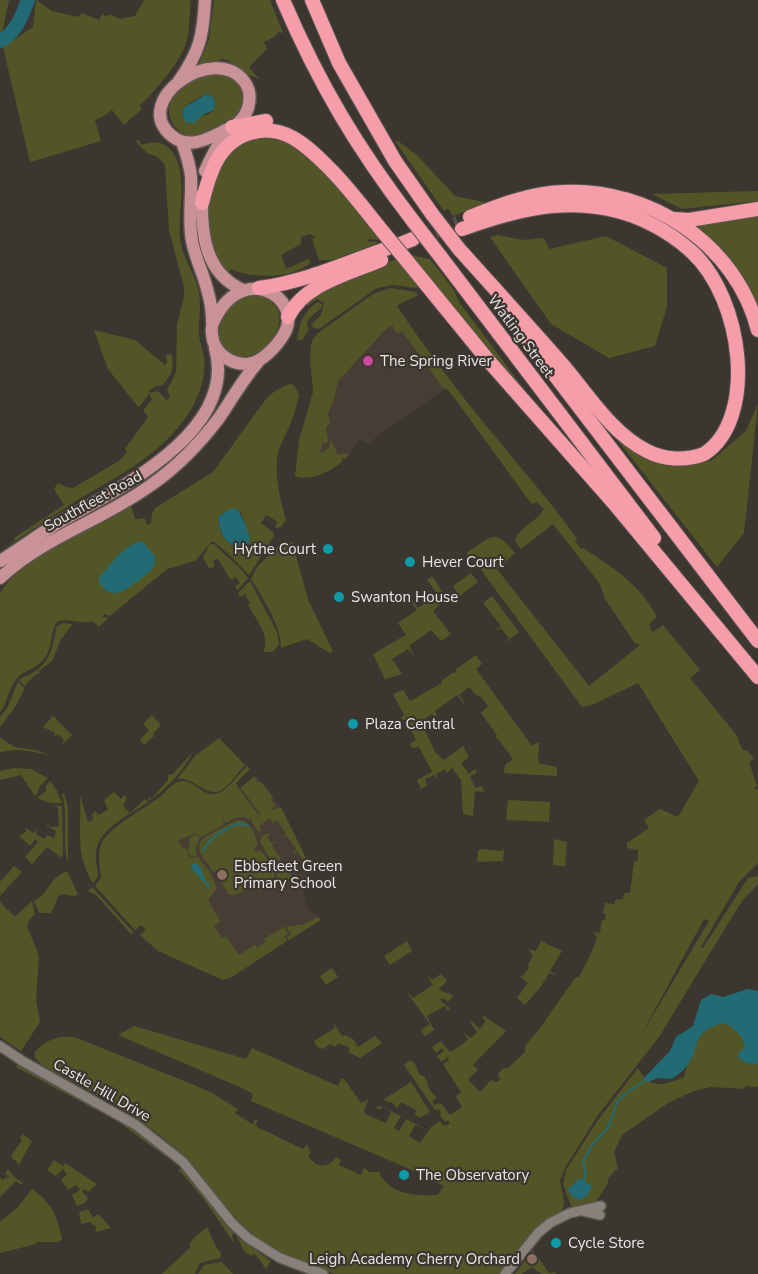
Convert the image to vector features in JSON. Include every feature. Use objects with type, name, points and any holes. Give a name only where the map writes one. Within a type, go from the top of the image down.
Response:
[{"type":"highway","name":"Watling Street","points":[[283,0],[342,121],[373,167],[758,677]]},
{"type":"highway","name":"Watling Street","points":[[312,0],[345,73],[395,161],[432,214],[758,641]]},
{"type":"highway","points":[[232,127],[268,121],[297,129],[318,145],[338,175]]},
{"type":"highway","points":[[202,203],[209,175],[218,157],[232,142],[252,132],[272,130],[289,135],[309,147],[338,175],[476,346],[613,502],[758,677]]},
{"type":"highway","points":[[751,364],[739,320],[722,287],[710,270],[692,252],[654,226],[628,214],[583,205],[554,205],[509,213],[460,226],[519,200],[554,193],[575,192],[619,196],[672,218],[698,237],[721,260],[748,301],[758,330]]},
{"type":"highway","points":[[672,218],[689,220],[758,209]]},
{"type":"highway","points":[[288,317],[297,302],[312,290],[398,252],[415,242]]},
{"type":"highway","points":[[459,249],[607,417],[637,445],[649,452],[666,458],[684,459],[714,450],[736,431],[747,412]]},
{"type":"highway","points":[[259,288],[283,284],[398,252]]},
{"type":"main road","points":[[176,84],[213,68],[227,69],[238,75],[247,86],[250,101],[242,119],[232,127],[196,143],[182,142],[173,137],[160,116],[164,97],[194,57],[201,41],[205,0]]},
{"type":"main road","points":[[232,127],[212,156],[204,173],[202,203],[205,242],[212,263],[228,281],[243,290]]},
{"type":"main road","points":[[182,142],[190,176],[189,210],[192,241],[207,288],[213,323]]},
{"type":"main road","points":[[259,288],[277,297],[282,302],[288,317],[286,331],[282,338],[261,359],[247,364],[232,362],[221,354],[215,346],[211,332],[213,323],[224,303],[236,293],[259,288]]},
{"type":"main road","name":"Southfleet Road","points":[[0,561],[43,532],[136,479],[167,455],[204,416],[214,394],[219,365],[215,346]]},
{"type":"main road","name":"Southfleet Road","points":[[0,578],[22,559],[51,541],[126,501],[156,482],[204,437],[247,374],[261,359]]},
{"type":"street","name":"Castle Hill Drive","points":[[0,1046],[24,1062],[122,1116],[173,1153],[183,1162],[232,1223],[265,1250],[291,1263],[323,1274]]},
{"type":"street","points":[[505,1274],[544,1227],[563,1216],[600,1210]]},
{"type":"shaded area","points":[[387,325],[398,325],[446,388],[368,443],[359,439],[347,457],[339,464],[308,450],[334,400],[338,381],[336,373]]},
{"type":"shaded area","name":"Ebbsfleet Green Primary School","points":[[257,776],[281,809],[310,869],[304,879],[303,892],[309,909],[321,919],[287,941],[284,937],[229,971],[129,883],[230,793]]},
{"type":"green space","points":[[0,0],[9,0],[0,44]]},
{"type":"green space","points":[[36,0],[52,11],[78,17],[82,13],[99,20],[103,13],[104,16],[111,15],[120,19],[135,16],[144,0],[191,0],[188,33],[183,50],[166,76],[140,105],[142,109],[124,125],[112,110],[95,120],[101,141],[30,162],[3,47],[33,27]]},
{"type":"green space","points":[[214,0],[270,0],[283,33],[278,32],[264,42],[267,49],[249,67],[259,79],[249,75],[247,77],[228,60],[221,59],[198,66],[209,40]]},
{"type":"green space","points":[[213,73],[227,75],[237,83],[242,94],[239,113],[228,123],[203,135],[189,136],[181,133],[173,125],[169,113],[174,96],[196,79]],"holes":[[[209,94],[215,100],[214,110],[209,114],[184,120],[182,111],[190,103]]]},
{"type":"green space","points":[[257,137],[279,137],[316,158],[382,240],[369,239],[367,242],[378,243],[332,260],[319,260],[312,239],[315,237],[310,234],[301,237],[301,244],[281,255],[286,269],[308,259],[311,262],[304,268],[272,276],[250,275],[231,269],[229,273],[219,262],[213,250],[209,237],[208,209],[215,182],[225,158],[240,145]]},
{"type":"green space","points":[[139,140],[141,145],[155,143],[167,146],[178,163],[181,184],[180,238],[200,299],[199,335],[204,354],[204,376],[201,388],[193,406],[172,435],[146,458],[9,545],[15,540],[14,538],[64,505],[54,489],[58,483],[73,488],[119,461],[148,417],[143,410],[152,400],[149,394],[139,407],[135,403],[108,369],[94,330],[135,340],[165,365],[166,355],[172,354],[172,371],[169,377],[163,385],[156,386],[149,393],[158,391],[166,400],[170,398],[167,390],[176,372],[177,325],[184,287],[169,230],[165,165],[158,157],[147,153],[135,141]]},
{"type":"green space","points":[[395,141],[418,156],[455,196],[488,203],[453,216],[448,208],[444,211]]},
{"type":"green space","points":[[758,191],[758,201],[682,209],[652,194]]},
{"type":"green space","points":[[758,213],[758,311],[691,226]]},
{"type":"green space","points":[[497,235],[524,240],[544,238],[549,249],[606,236],[667,268],[667,307],[655,346],[609,358],[551,324],[490,237]]},
{"type":"green space","points":[[409,255],[430,259],[454,290],[459,302],[556,432]]},
{"type":"green space","points":[[397,259],[419,286],[417,288],[392,285],[377,288],[319,329],[311,325],[321,315],[324,303],[317,299],[307,306],[304,303],[338,283]]},
{"type":"green space","points":[[390,288],[416,292],[418,295],[397,306],[408,323],[468,403],[557,512],[577,539],[575,541],[581,549],[583,548],[604,562],[643,595],[657,617],[649,624],[652,633],[663,625],[700,670],[690,678],[738,737],[743,750],[748,751],[754,759],[749,762],[757,786],[754,789],[758,789],[758,863],[739,882],[701,947],[703,948],[748,878],[758,876],[758,884],[742,901],[659,1037],[598,1115],[566,1166],[560,1180],[564,1203],[562,1211],[547,1220],[500,1274],[335,1274],[289,1258],[251,1236],[253,1234],[232,1214],[195,1169],[160,1135],[111,1103],[42,1065],[35,1058],[35,1052],[49,1041],[59,1037],[77,1038],[212,1093],[238,1109],[235,1113],[252,1124],[256,1119],[258,1120],[255,1126],[303,1149],[307,1144],[311,1154],[308,1155],[317,1165],[329,1164],[336,1157],[341,1160],[339,1165],[361,1175],[364,1168],[370,1172],[379,1172],[389,1185],[404,1193],[438,1195],[444,1186],[251,1101],[253,1094],[242,1088],[118,1035],[134,1026],[246,1059],[252,1048],[338,1086],[341,1079],[344,1079],[361,1103],[369,1099],[364,1110],[365,1114],[386,1123],[391,1112],[382,1107],[380,1110],[375,1107],[380,1106],[401,1116],[394,1128],[399,1131],[406,1119],[427,1130],[415,1125],[409,1136],[420,1143],[431,1127],[440,1121],[444,1126],[450,1124],[448,1120],[445,1122],[439,1109],[435,1110],[404,1065],[409,1061],[414,1062],[420,1075],[424,1076],[430,1090],[437,1097],[432,1102],[434,1105],[441,1103],[450,1115],[462,1107],[456,1096],[461,1092],[443,1064],[449,1060],[448,1057],[441,1062],[437,1056],[444,1051],[442,1048],[436,1053],[432,1047],[441,1041],[450,1052],[468,1039],[463,1032],[471,1038],[477,1032],[470,1022],[480,1029],[486,1021],[482,1018],[484,1016],[506,1031],[473,1065],[478,1070],[468,1079],[480,1092],[491,1080],[497,1082],[500,1080],[498,1074],[525,1052],[525,1046],[575,978],[579,977],[597,938],[594,932],[600,933],[602,920],[605,920],[606,914],[603,913],[605,903],[615,904],[615,900],[623,899],[624,893],[630,893],[634,862],[638,860],[638,850],[627,848],[627,843],[649,828],[644,820],[660,809],[678,817],[699,781],[638,683],[592,705],[582,707],[476,563],[466,553],[492,537],[497,537],[508,545],[515,553],[497,569],[589,686],[640,645],[634,642],[605,599],[600,584],[553,524],[521,549],[515,541],[517,536],[544,509],[537,502],[533,504],[530,502],[456,400],[446,388],[444,389],[402,331],[397,334],[392,325],[386,329],[338,381],[334,400],[328,413],[330,424],[326,427],[328,440],[327,443],[323,442],[320,451],[322,453],[328,449],[331,440],[338,455],[349,453],[345,459],[343,457],[342,462],[320,475],[307,478],[295,476],[299,440],[313,392],[310,358],[313,339],[318,333],[373,294]],"holes":[[[704,919],[709,921],[630,1054]]]},
{"type":"green space","points":[[256,295],[270,301],[277,310],[279,321],[276,332],[270,343],[260,351],[249,356],[236,355],[225,350],[220,342],[219,332],[222,322],[227,312],[236,303],[245,297]]},
{"type":"green space","points":[[318,302],[322,304],[322,307],[308,320],[309,329],[302,340],[297,340],[303,318]]},
{"type":"green space","points":[[289,384],[294,385],[299,395],[277,459],[277,480],[286,520],[281,527],[276,528],[278,522],[266,515],[261,523],[273,532],[274,536],[249,575],[212,541],[195,561],[167,569],[110,616],[104,614],[103,617],[108,618],[99,627],[93,621],[57,622],[44,659],[17,678],[0,713],[0,594],[10,580],[23,567],[59,543],[131,506],[135,519],[144,518],[147,525],[151,523],[155,508],[213,472],[266,399],[276,390]],"holes":[[[228,510],[241,512],[249,537],[242,551],[224,538],[218,517]]]},
{"type":"green space","points":[[758,404],[744,533],[717,567],[619,442],[655,463],[677,466],[711,461],[746,431]]},
{"type":"green space","points":[[292,542],[309,602],[333,651],[330,653],[307,639],[281,648],[275,621],[251,579],[257,567],[277,547]]},
{"type":"green space","points":[[210,544],[214,544],[248,578],[238,590],[235,587],[240,583],[236,577],[231,580],[218,559],[213,561],[215,566],[209,569],[203,557]]},
{"type":"green space","points":[[471,573],[478,582],[459,595],[453,586]]},
{"type":"green space","points":[[432,576],[448,600],[433,611],[451,634],[441,641],[431,630],[409,646],[415,657],[408,649],[392,659],[402,674],[385,679],[373,654],[406,635],[398,623],[417,610],[411,599],[418,608],[437,595],[439,596],[427,580]]},
{"type":"green space","points":[[250,581],[277,632],[279,644],[273,652],[263,652],[265,640],[262,628],[248,605],[250,603],[245,594],[240,597],[238,593]]},
{"type":"green space","points":[[492,596],[519,632],[503,644],[509,638],[501,628],[492,633],[501,626],[483,603]]},
{"type":"green space","points":[[64,623],[73,624],[61,639],[52,661],[26,684],[26,687],[19,680],[36,671],[45,661],[51,651],[57,626]]},
{"type":"green space","points":[[476,655],[482,664],[476,669],[532,746],[538,742],[538,763],[557,767],[557,776],[504,773],[505,765],[513,759],[495,738],[497,735],[481,713],[488,706],[469,687],[459,695],[464,704],[457,695],[435,711],[437,715],[434,717],[432,714],[421,721],[435,752],[444,760],[463,746],[469,757],[461,763],[469,774],[475,769],[477,773],[470,776],[475,788],[482,786],[484,792],[475,791],[473,816],[463,814],[461,780],[452,768],[447,773],[445,769],[436,774],[438,779],[434,775],[425,779],[427,785],[421,789],[417,780],[432,772],[419,747],[412,748],[410,744],[416,740],[406,720],[401,717],[404,715],[393,694],[403,690],[410,701],[442,683],[441,681],[455,673],[456,669]]},
{"type":"green space","points":[[18,682],[25,688],[15,707],[0,727],[0,717],[7,708]]},
{"type":"green space","points":[[152,715],[161,725],[144,745],[140,740],[149,730],[143,724]]},
{"type":"green space","points":[[53,716],[72,735],[62,745],[64,740],[59,735],[54,736],[55,733],[43,727]]},
{"type":"green space","points":[[0,738],[15,747],[36,750],[51,756],[14,750],[0,752]]},
{"type":"green space","points":[[219,738],[245,765],[228,785],[222,790],[211,792],[190,781],[177,779],[196,755]]},
{"type":"green space","points":[[192,753],[174,779],[161,792],[155,797],[149,800],[147,798],[152,798],[168,780],[168,775],[173,774]]},
{"type":"green space","points":[[247,766],[250,769],[236,783],[238,788],[261,815],[241,788],[254,776],[259,783],[261,782],[273,797],[271,799],[275,805],[270,810],[281,807],[311,868],[309,869],[297,851],[292,854],[296,849],[287,836],[281,837],[286,834],[277,820],[273,823],[270,818],[259,826],[261,830],[259,833],[251,821],[253,814],[250,820],[244,815],[244,817],[234,818],[226,823],[219,812],[225,824],[201,837],[195,833],[178,841],[189,856],[198,857],[210,872],[208,873],[217,888],[208,900],[220,921],[214,926],[222,938],[226,936],[239,955],[255,945],[257,948],[266,942],[264,939],[284,927],[288,934],[284,936],[287,941],[232,977],[223,980],[158,951],[140,935],[146,930],[141,925],[135,930],[95,886],[101,878],[100,846],[107,836],[121,824],[161,796],[176,782],[192,783],[207,793],[216,794],[229,786]]},
{"type":"green space","points":[[14,768],[31,769],[48,778],[39,787],[35,796],[21,775],[0,780],[0,771]]},
{"type":"green space","points":[[50,781],[62,803],[50,803],[37,798],[46,791],[46,786]]},
{"type":"green space","points":[[114,792],[121,799],[124,795],[127,798],[123,806],[130,813],[145,799],[148,802],[116,823],[102,836],[96,853],[98,877],[93,883],[81,851],[80,795],[88,822],[93,820],[92,814],[96,811],[98,815],[108,810],[104,800]]},
{"type":"green space","points":[[64,793],[68,808],[68,863],[62,794]]},
{"type":"green space","points":[[508,800],[550,802],[549,822],[506,820]]},
{"type":"green space","points":[[53,806],[62,806],[63,856],[60,857],[47,847],[32,864],[25,857],[38,842],[35,839],[30,846],[19,836],[26,832],[26,828],[34,833],[37,829],[36,834],[44,839],[48,835],[54,838],[56,831],[47,826],[48,823],[49,827],[59,826],[58,808]]},
{"type":"green space","points":[[239,820],[247,823],[252,829],[258,844],[254,849],[255,852],[260,850],[270,862],[269,866],[273,869],[274,877],[272,883],[259,892],[251,879],[248,881],[251,886],[240,893],[231,895],[217,878],[220,871],[213,872],[201,854],[199,846],[204,838]]},
{"type":"green space","points":[[271,833],[267,837],[271,843],[277,842],[272,845],[281,859],[275,863],[260,841],[262,836]]},
{"type":"green space","points":[[195,834],[200,837],[196,848],[197,855],[194,857],[189,854],[188,849],[189,839]]},
{"type":"green space","points":[[554,839],[567,842],[565,866],[553,865]]},
{"type":"green space","points":[[480,849],[501,851],[504,849],[503,861],[477,862]]},
{"type":"green space","points":[[282,860],[293,878],[279,887],[275,867]]},
{"type":"green space","points":[[14,866],[22,872],[0,896],[0,882]]},
{"type":"green space","points":[[67,871],[78,894],[75,896],[59,895],[51,913],[39,913],[34,901],[56,878]]},
{"type":"green space","points":[[92,887],[134,933],[131,934],[96,895],[88,891]]},
{"type":"green space","points":[[32,901],[35,914],[27,926],[39,956],[36,1000],[40,1022],[21,1051],[0,1037],[0,902],[15,917]]},
{"type":"green space","points":[[318,917],[321,920],[289,940],[287,937],[291,934],[286,927],[305,924]]},
{"type":"green space","points":[[407,941],[412,951],[390,965],[384,956]]},
{"type":"green space","points":[[541,941],[562,951],[550,971],[556,975],[549,973],[525,1005],[517,998],[528,983],[516,974],[522,977],[524,970],[526,972],[533,956],[529,950],[536,951]]},
{"type":"green space","points":[[332,968],[338,977],[326,985],[320,976]]},
{"type":"green space","points":[[441,974],[447,981],[439,989],[453,996],[448,1002],[443,998],[440,1000],[450,1009],[448,1011],[445,1006],[427,1016],[434,1030],[425,1036],[421,1030],[430,1024],[405,990],[413,998],[433,985],[427,976],[432,980]]},
{"type":"green space","points":[[704,1002],[758,1019],[746,1047],[738,1056],[746,1062],[758,1064],[758,1087],[745,1086],[745,1089],[711,1087],[694,1091],[668,1103],[622,1135],[614,1152],[618,1168],[608,1178],[608,1183],[596,1202],[576,1208],[571,1206],[563,1184],[566,1170],[598,1120],[638,1068],[647,1080],[658,1084],[684,1077]]},
{"type":"green space","points":[[332,1021],[342,1036],[353,1039],[358,1047],[375,1036],[382,1043],[360,1058],[348,1052],[350,1048],[338,1043],[336,1047],[330,1044],[323,1049],[317,1047],[314,1041],[335,1028]]},
{"type":"green space","points":[[19,1063],[125,1122],[164,1152],[165,1156],[117,1121],[16,1067]]},
{"type":"green space","points":[[411,1082],[430,1112],[420,1118],[415,1115],[416,1110],[401,1102],[397,1108],[393,1103],[383,1100]]},
{"type":"green space","points":[[23,1134],[32,1141],[19,1165],[11,1156],[22,1140],[20,1138]]},
{"type":"green space","points":[[54,1160],[63,1166],[65,1163],[97,1184],[88,1192],[85,1189],[82,1191],[88,1198],[85,1203],[77,1206],[72,1195],[80,1190],[76,1185],[68,1190],[61,1180],[67,1174],[63,1169],[56,1176],[47,1170]]},
{"type":"green space","points":[[8,1169],[23,1183],[22,1185],[16,1181],[0,1197],[0,1177],[3,1180],[8,1178],[9,1176],[5,1174]]},
{"type":"green space","points":[[178,1169],[182,1169],[235,1231],[232,1235],[234,1243],[203,1198]]},
{"type":"green space","points":[[32,1189],[45,1199],[53,1211],[62,1239],[58,1242],[37,1242],[0,1253],[0,1222],[19,1206]]},
{"type":"green space","points":[[88,1209],[93,1218],[98,1214],[111,1228],[96,1232],[95,1225],[91,1222],[81,1224],[79,1212]]},
{"type":"green space","points":[[207,1227],[221,1253],[220,1258],[200,1263],[195,1274],[162,1274],[191,1247],[189,1244]]},
{"type":"green space","points":[[237,1237],[271,1261],[266,1269],[256,1255],[251,1256],[244,1251]]},
{"type":"green space","name":"Leigh Academy Cherry Orchard","points":[[533,1250],[549,1273],[557,1274],[541,1274],[532,1267],[522,1274],[515,1274]]},
{"type":"green space","points":[[222,1262],[233,1274],[198,1274],[204,1265]]},
{"type":"water","points":[[206,94],[215,100],[214,110],[202,115],[195,123],[186,122],[182,115],[184,108]]},
{"type":"water","points":[[235,508],[250,537],[242,551],[224,538],[218,517]]},
{"type":"water","points":[[142,541],[155,556],[154,567],[125,590],[111,593],[106,590],[99,583],[99,578],[123,551]]},
{"type":"water","points":[[195,863],[200,866],[205,880],[210,885],[209,888],[192,869],[191,865]]},
{"type":"water","points":[[748,989],[758,991],[758,1064],[747,1063],[738,1058],[739,1053],[745,1047],[742,1039],[734,1029],[723,1023],[712,1027],[700,1036],[687,1066],[672,1079],[658,1078],[648,1082],[643,1079],[670,1051],[676,1037],[693,1026],[701,1000],[711,994],[723,997]]},
{"type":"water","points":[[580,1178],[592,1186],[581,1200],[573,1197],[568,1189]]},
{"type":"waterway","points":[[0,41],[14,29],[28,0]]},
{"type":"waterway","points":[[203,851],[213,838],[229,827],[240,823],[248,826]]},
{"type":"waterway","points":[[583,1182],[586,1174],[583,1162],[592,1145],[608,1128],[618,1100],[645,1080]]},
{"type":"tunnel","points":[[415,238],[458,223]]},
{"type":"place","name":"The Spring River","points":[[368,361]]},
{"type":"place","name":"Hythe Court","points":[[328,549]]},
{"type":"place","name":"Hever Court","points":[[410,562]]},
{"type":"place","name":"Swanton House","points":[[339,597]]},
{"type":"place","name":"Plaza Central","points":[[353,724]]},
{"type":"place","name":"Ebbsfleet Green Primary School","points":[[222,875]]},
{"type":"place","name":"The Observatory","points":[[404,1175]]},
{"type":"place","name":"Cycle Store","points":[[556,1243]]},
{"type":"place","name":"Leigh Academy Cherry Orchard","points":[[532,1259]]}]
